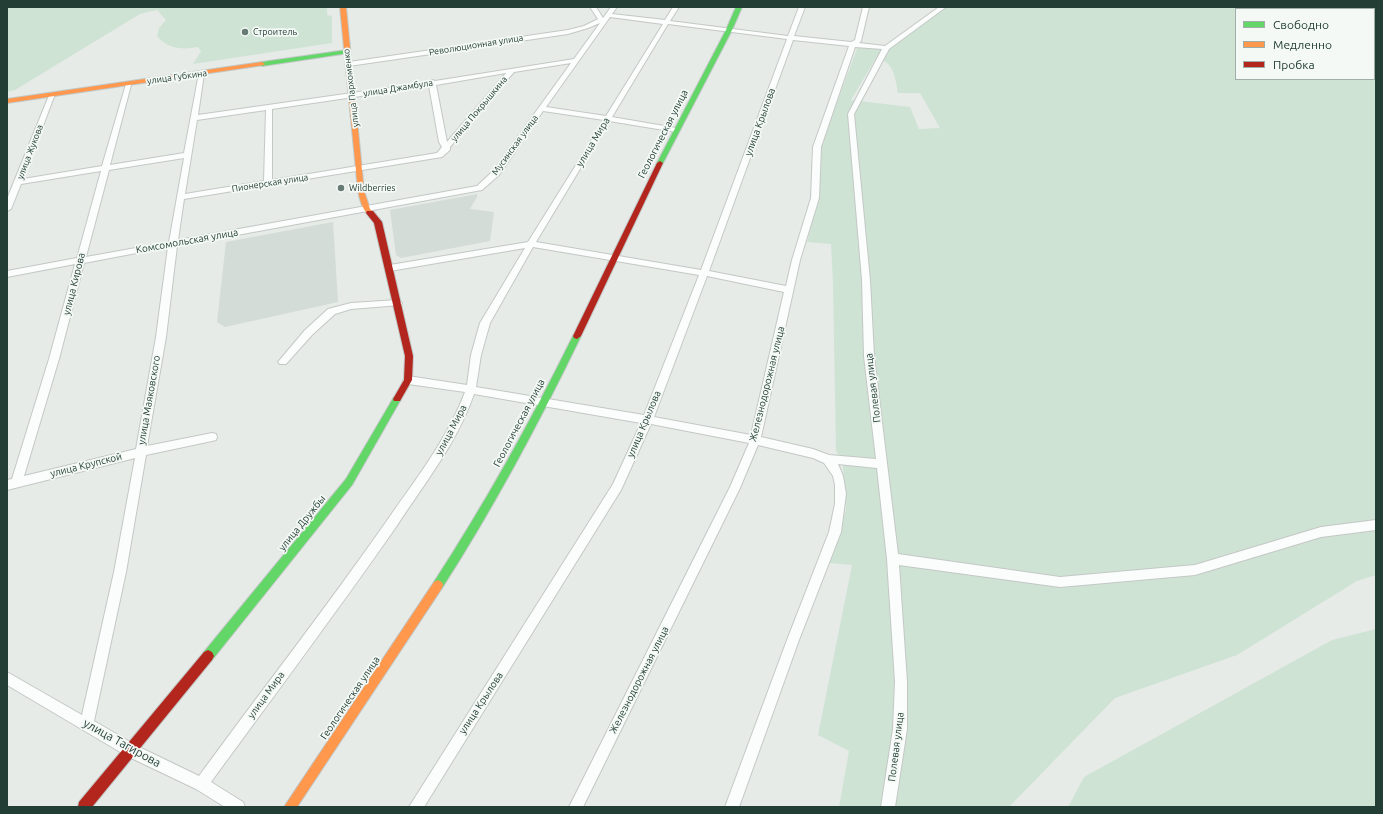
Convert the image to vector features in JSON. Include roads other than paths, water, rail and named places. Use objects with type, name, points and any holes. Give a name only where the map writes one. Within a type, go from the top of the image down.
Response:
[{"type":"street","name":"улица Пархоменко","points":[[343,7],[347,52],[350,64],[361,191],[367,209]]},
{"type":"street","points":[[593,7],[605,18],[667,22],[791,38],[886,48]]},
{"type":"street","name":"Мусинская улица","points":[[367,209],[470,190],[485,184],[496,173],[614,7]]},
{"type":"street","name":"улица Мира","points":[[201,784],[413,493],[448,441],[462,414],[471,389],[476,355],[486,323],[531,244],[676,7]]},
{"type":"street","name":"Геологическая улица","points":[[290,807],[457,556],[545,403],[562,363],[599,291],[676,130],[729,30],[739,7]]},
{"type":"street","name":"улица Крылова","points":[[416,807],[617,487],[648,419],[704,273],[802,7]]},
{"type":"street","name":"Железнодорожная улица","points":[[576,807],[735,488],[755,440],[803,236],[815,198],[817,147],[853,44],[858,41],[866,7]]},
{"type":"street","name":"Полевая улица","points":[[888,807],[900,729],[902,682],[893,559],[869,356],[866,280],[851,114],[886,48],[943,7]]},
{"type":"street","name":"Революционная улица","points":[[350,64],[568,32],[586,27],[605,18]]},
{"type":"street","name":"улица Губкина","points":[[7,101],[128,85],[347,52]]},
{"type":"street","name":"улица Джамбула","points":[[194,118],[269,108],[577,60]]},
{"type":"street","name":"улица Покрышкина","points":[[359,169],[439,155],[447,148],[512,70]]},
{"type":"street","name":"улица Маяковского","points":[[87,724],[120,572],[160,337],[173,244],[201,74]]},
{"type":"street","name":"улица Покрышкина","points":[[432,82],[444,142],[447,148]]},
{"type":"street","name":"улица Кирова","points":[[12,483],[54,359],[104,169],[128,85]]},
{"type":"street","name":"улица Жукова","points":[[7,209],[52,94]]},
{"type":"street","points":[[268,183],[269,108]]},
{"type":"street","points":[[542,109],[608,118],[676,130]]},
{"type":"street","points":[[18,182],[187,155]]},
{"type":"street","name":"Пионерская улица","points":[[181,197],[359,169]]},
{"type":"street","name":"Комсомольская улица","points":[[7,274],[367,209]]},
{"type":"street","name":"улица Дружбы","points":[[84,807],[132,751],[349,482],[408,380],[409,356],[390,268],[378,222],[367,209]]},
{"type":"street","points":[[390,268],[531,244],[614,257],[790,290]]},
{"type":"street","points":[[283,362],[293,347],[327,314],[336,309],[398,303]]},
{"type":"street","points":[[408,380],[471,389],[545,403],[648,419],[755,440],[827,459],[882,464]]},
{"type":"street","name":"улица Крупской","points":[[12,483],[140,452],[212,437]]},
{"type":"street","points":[[732,807],[792,640],[840,513],[841,493],[835,469],[827,459]]},
{"type":"street","points":[[893,559],[1060,582],[1195,570],[1321,532],[1376,525]]},
{"type":"street","name":"улица Тагирова","points":[[7,678],[132,751],[201,784],[238,807]]},
{"type":"place","name":"Строитель","points":[[245,32]]},
{"type":"place","name":"Wildberries","points":[[341,188]]}]
